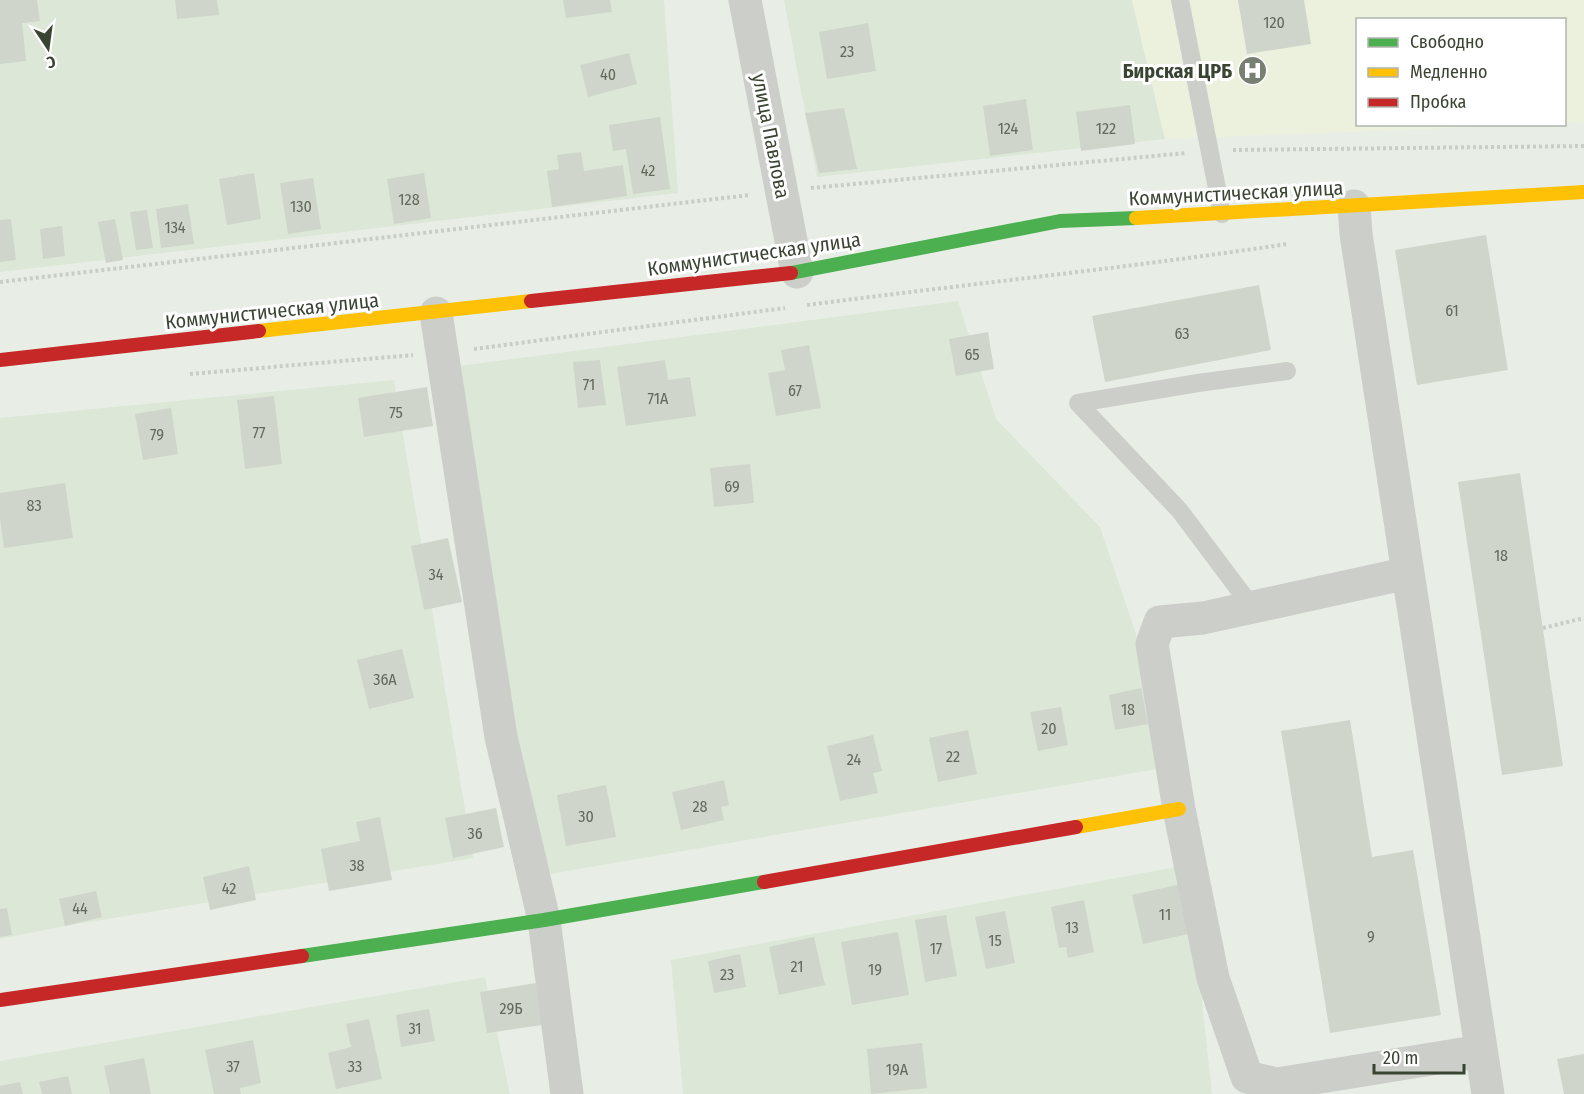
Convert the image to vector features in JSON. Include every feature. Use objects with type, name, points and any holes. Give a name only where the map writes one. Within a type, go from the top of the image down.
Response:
[{"type":"street","name":"улица Павлова","points":[[745,0],[797,272]]},
{"type":"street","name":"Коммунистическая улица","points":[[0,360],[797,272],[1060,221],[1222,214],[1584,192]]},
{"type":"street","points":[[1354,206],[1356,234],[1488,1094]]},
{"type":"street","points":[[436,313],[501,737],[544,920],[567,1094]]},
{"type":"street","points":[[1408,573],[1203,618],[1160,622],[1152,644],[1179,809],[1213,978],[1247,1077],[1277,1084],[1481,1051]]},
{"type":"street","points":[[0,1000],[544,920],[1179,809]]},
{"type":"lane","points":[[1180,0],[1222,214]]},
{"type":"lane","points":[[1252,607],[1180,511],[1078,403],[1287,371]]},
{"type":"path","points":[[1543,628],[1584,618]]},
{"type":"shaded area","points":[[0,0],[664,0],[678,193],[0,272]]},
{"type":"shaded area","points":[[784,0],[1132,0],[1165,139],[817,177]]},
{"type":"shaded area","name":"Бирская ЦРБ","points":[[1132,0],[1584,0],[1584,122],[1566,123],[1566,18],[1356,18],[1356,126],[1502,126],[1165,139]]},
{"type":"shaded area","points":[[958,301],[996,419],[1100,527],[1180,765],[527,878],[443,368]]},
{"type":"shaded area","points":[[394,380],[473,858],[65,926],[0,939],[0,418]]},
{"type":"shaded area","points":[[1187,865],[1212,1094],[683,1094],[671,960]]},
{"type":"shaded area","points":[[485,977],[510,1094],[0,1094],[0,1061]]},
{"type":"building","points":[[0,0],[37,0],[40,21],[22,23],[26,61],[0,64]]},
{"type":"building","points":[[175,0],[217,0],[219,15],[177,19]]},
{"type":"building","points":[[563,0],[610,0],[612,12],[566,18]]},
{"type":"building","points":[[1238,0],[1304,0],[1311,44],[1247,54]]},
{"type":"building","points":[[868,23],[876,71],[827,79],[819,32]]},
{"type":"building","points":[[629,53],[637,84],[588,97],[580,65]]},
{"type":"building","points":[[1026,99],[1033,150],[990,156],[983,106]]},
{"type":"building","points":[[1130,105],[1135,144],[1081,151],[1076,112]]},
{"type":"building","points":[[844,108],[857,169],[819,173],[805,113]]},
{"type":"building","points":[[660,117],[670,189],[633,194],[626,149],[613,151],[609,125]]},
{"type":"building","points":[[581,152],[584,171],[623,165],[627,196],[552,207],[547,171],[559,169],[557,155]]},
{"type":"building","points":[[254,173],[261,219],[227,225],[219,179]]},
{"type":"building","points":[[424,173],[431,218],[394,224],[387,179]]},
{"type":"building","points":[[313,178],[321,229],[288,234],[280,183]]},
{"type":"building","points":[[188,204],[194,244],[161,248],[156,209]]},
{"type":"building","points":[[147,210],[153,248],[136,250],[130,212]]},
{"type":"building","points":[[11,219],[16,260],[0,262],[0,220]]},
{"type":"building","points":[[115,219],[123,260],[106,263],[98,222]]},
{"type":"building","points":[[62,226],[65,256],[43,259],[40,229]]},
{"type":"building","points":[[1486,235],[1508,370],[1417,385],[1395,250]]},
{"type":"building","points":[[1259,285],[1271,350],[1105,382],[1092,316]]},
{"type":"building","points":[[988,332],[994,369],[956,376],[949,339]]},
{"type":"building","points":[[809,345],[821,408],[776,416],[768,373],[785,370],[781,350]]},
{"type":"building","points":[[600,360],[606,405],[578,408],[573,362]]},
{"type":"building","points":[[665,360],[668,380],[690,377],[696,416],[626,426],[617,367]]},
{"type":"building","points":[[427,387],[433,426],[364,437],[358,398]]},
{"type":"building","points":[[274,396],[282,464],[245,469],[237,400]]},
{"type":"building","points":[[171,408],[178,454],[143,460],[135,414]]},
{"type":"building","points":[[750,464],[754,503],[714,507],[710,468]]},
{"type":"building","points":[[1520,473],[1563,766],[1502,775],[1458,482]]},
{"type":"building","points":[[65,483],[73,538],[4,548],[0,518],[0,493]]},
{"type":"building","points":[[448,538],[462,602],[424,610],[411,546]]},
{"type":"building","points":[[402,649],[414,698],[369,709],[357,660]]},
{"type":"building","points":[[1141,688],[1148,724],[1115,730],[1109,695]]},
{"type":"building","points":[[1061,707],[1068,745],[1038,751],[1030,712]]},
{"type":"building","points":[[1350,720],[1372,857],[1413,850],[1441,1015],[1330,1033],[1281,731]]},
{"type":"building","points":[[968,730],[977,774],[938,782],[929,738]]},
{"type":"building","points":[[873,735],[882,771],[873,773],[878,793],[840,801],[827,746]]},
{"type":"building","points":[[724,780],[729,805],[721,807],[724,820],[681,830],[672,792]]},
{"type":"building","points":[[606,785],[616,837],[566,846],[557,795]]},
{"type":"building","points":[[496,808],[504,847],[453,858],[445,818]]},
{"type":"building","points":[[380,817],[392,880],[329,891],[321,849],[360,841],[356,822]]},
{"type":"building","points":[[249,866],[256,900],[210,910],[203,877]]},
{"type":"building","points":[[1186,883],[1197,932],[1143,944],[1132,895]]},
{"type":"building","points":[[96,891],[102,917],[65,926],[59,899]]},
{"type":"building","points":[[1084,900],[1094,952],[1068,958],[1066,947],[1059,948],[1051,907]]},
{"type":"building","points":[[7,908],[12,935],[0,937],[0,909]]},
{"type":"building","points":[[1005,911],[1015,963],[986,969],[975,917]]},
{"type":"building","points":[[946,915],[957,976],[925,982],[915,920]]},
{"type":"building","points":[[898,932],[909,995],[852,1005],[841,942]]},
{"type":"building","points":[[814,937],[825,985],[779,995],[769,947]]},
{"type":"building","points":[[740,954],[746,987],[714,993],[708,961]]},
{"type":"building","points":[[536,983],[542,1025],[487,1033],[480,992]]},
{"type":"building","points":[[429,1009],[435,1041],[401,1047],[396,1015]]},
{"type":"building","points":[[369,1019],[382,1079],[336,1089],[328,1053],[351,1047],[346,1024]]},
{"type":"building","points":[[253,1040],[261,1083],[240,1088],[241,1094],[214,1094],[205,1050]]},
{"type":"building","points":[[922,1043],[927,1088],[871,1094],[867,1049]]},
{"type":"building","points":[[1584,1054],[1584,1094],[1564,1094],[1557,1059]]},
{"type":"building","points":[[144,1058],[151,1094],[110,1094],[104,1066]]},
{"type":"building","points":[[68,1076],[72,1094],[42,1094],[39,1082]]},
{"type":"building","points":[[20,1082],[23,1094],[0,1094],[0,1086]]},
{"type":"traffic: fast","points":[[791,273],[1060,221],[1136,218]]},
{"type":"traffic: fast","points":[[302,956],[544,920],[764,882]]},
{"type":"traffic: slow","points":[[1136,218],[1584,192]]},
{"type":"traffic: slow","points":[[259,331],[531,301]]},
{"type":"traffic: slow","points":[[1076,827],[1179,809]]},
{"type":"traffic: jam","points":[[531,301],[791,273]]},
{"type":"traffic: jam","points":[[0,360],[259,331]]},
{"type":"traffic: jam","points":[[764,882],[1076,827]]},
{"type":"traffic: jam","points":[[0,1000],[302,956]]},
{"type":"place","name":"Бирская ЦРБ","points":[[1253,71]]}]
